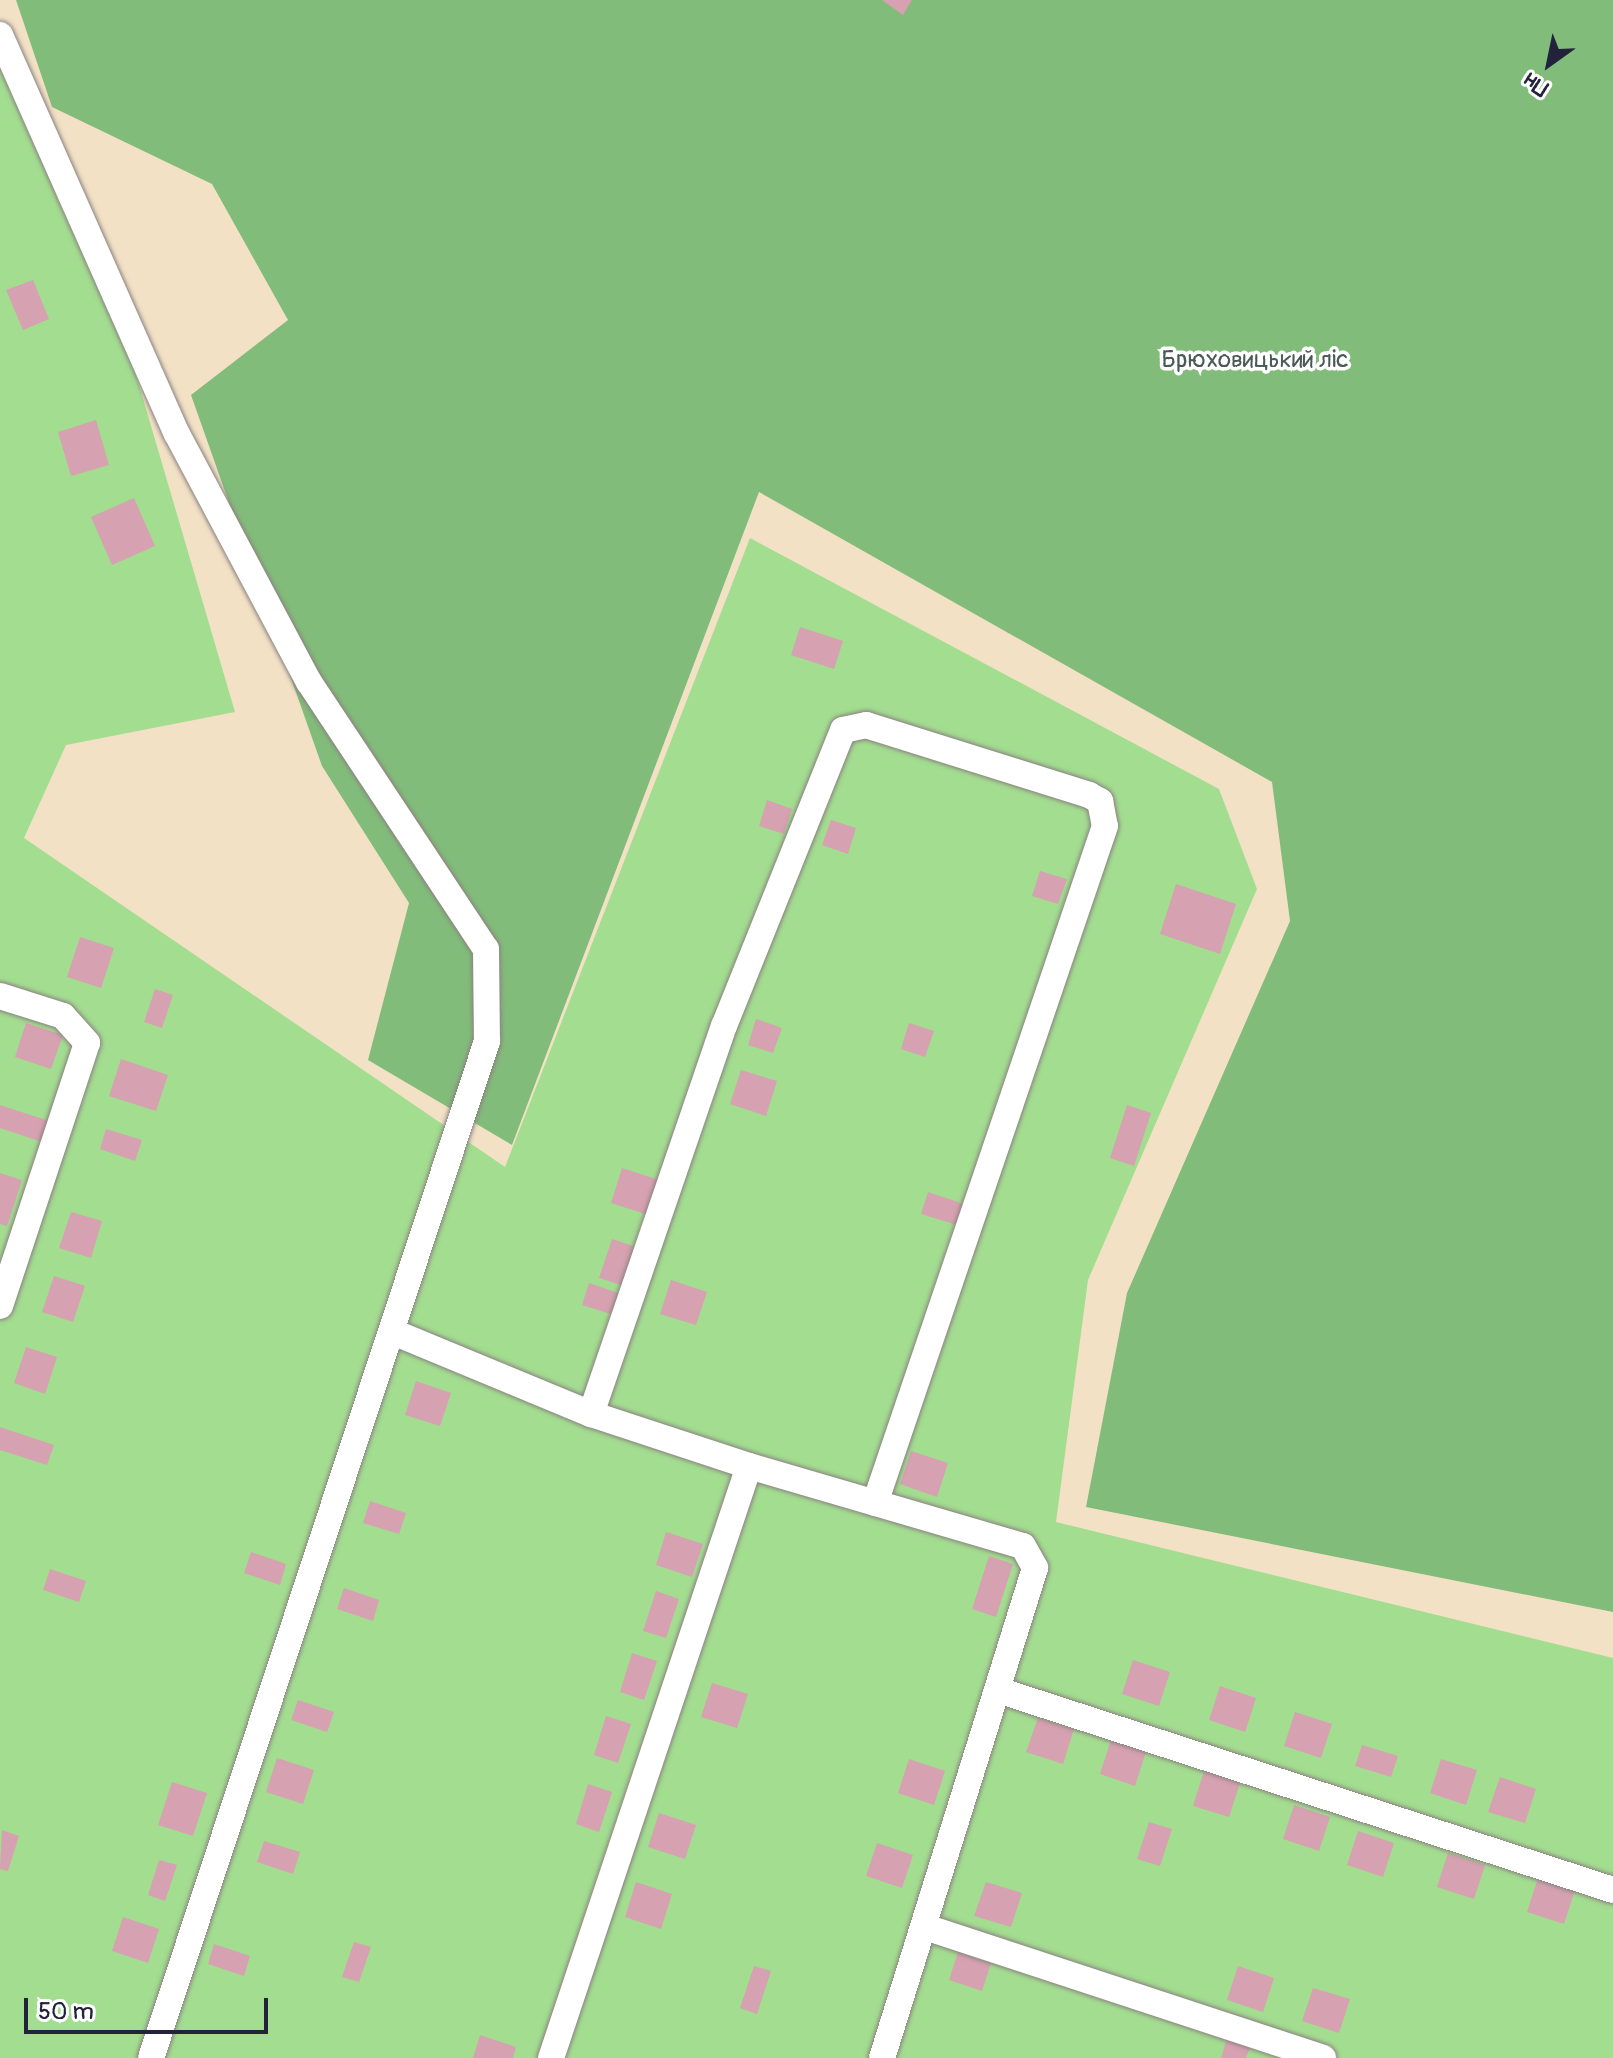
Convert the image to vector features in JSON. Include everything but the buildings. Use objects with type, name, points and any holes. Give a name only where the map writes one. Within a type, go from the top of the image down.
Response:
[{"type":"street","points":[[0,35],[191,462],[309,682],[486,949],[487,1041],[151,2058]]},
{"type":"street","points":[[591,1414],[724,1026],[843,730],[866,725],[1089,795],[1106,813],[1105,826],[875,1503]]},
{"type":"street","points":[[0,996],[63,1016],[87,1043],[0,1306]]},
{"type":"street","points":[[393,1332],[591,1414],[749,1466],[1023,1546],[1035,1568],[1001,1691],[882,2058]]},
{"type":"street","points":[[551,2058],[749,1466]]},
{"type":"street","points":[[1001,1691],[1613,1890]]},
{"type":"street","points":[[925,1927],[1323,2058]]},
{"type":"green space","name":"Брюховицький ліс","points":[[16,0],[1613,0],[1613,1612],[1086,1507],[1127,1293],[1290,921],[1272,782],[759,492],[512,1145],[368,1060],[409,903],[322,766],[191,395],[288,320],[212,184],[52,107]]},
{"type":"green space","points":[[0,57],[122,327],[235,712],[66,745],[24,838],[505,1167],[750,538],[1219,789],[1257,889],[1088,1280],[1056,1522],[1613,1658],[1613,2058],[0,2058]]}]
